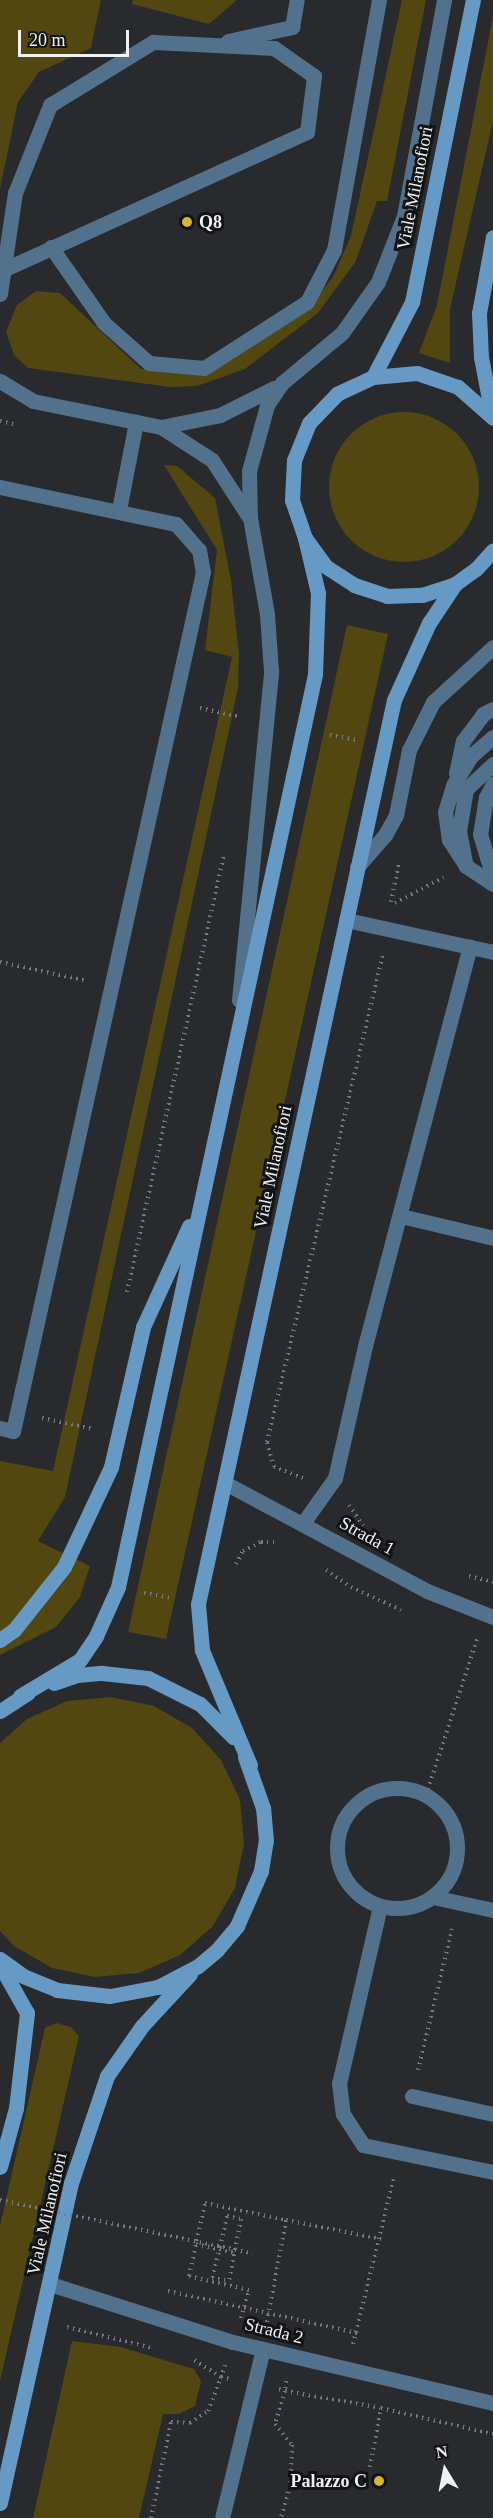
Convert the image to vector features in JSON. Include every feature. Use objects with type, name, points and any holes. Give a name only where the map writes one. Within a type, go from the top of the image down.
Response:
[{"type":"main road","name":"Viale Milanofiori","points":[[373,377],[412,302],[472,0]]},
{"type":"main road","points":[[492,416],[479,313],[493,237]]},
{"type":"main road","points":[[0,1711],[20,1696],[80,1660],[96,1636],[118,1587],[315,674],[318,593],[305,538],[292,500],[294,460],[309,423],[337,394],[373,377],[417,373],[448,383],[458,387],[492,416]]},
{"type":"main road","points":[[305,538],[326,566],[354,585],[387,596],[422,595],[455,584],[476,569],[493,550]]},
{"type":"main road","name":"Viale Milanofiori","points":[[0,2503],[50,2284],[70,2182],[106,2076],[142,2026],[237,1926],[261,1871],[266,1841],[263,1808],[250,1765],[202,1650],[198,1604],[394,700],[429,623],[455,584]]},
{"type":"main road","points":[[0,1640],[14,1630],[64,1567],[111,1467],[143,1327],[202,1198]]},
{"type":"main road","points":[[20,1696],[77,1675],[110,1673],[148,1678],[200,1704],[233,1738],[250,1765]]},
{"type":"main road","points":[[0,1959],[23,1976],[83,1995],[136,1993],[198,1966]]},
{"type":"main road","points":[[0,1965],[27,2013],[16,2108],[0,2167]]},
{"type":"street","points":[[210,45],[292,27],[297,0]]},
{"type":"street","points":[[51,247],[104,323],[149,363],[204,368],[307,302],[334,250],[379,0]]},
{"type":"street","points":[[161,427],[220,415],[256,400],[282,383],[342,333],[378,282],[404,216],[444,0]]},
{"type":"street","points":[[0,294],[15,192],[50,105],[153,42],[274,48],[314,76],[307,132],[5,269]]},
{"type":"street","points":[[0,381],[33,401],[161,427],[212,460],[250,518]]},
{"type":"street","points":[[235,1047],[271,671],[267,614],[250,518],[249,471],[256,437],[267,405],[282,383]]},
{"type":"street","points":[[120,510],[136,422]]},
{"type":"street","points":[[0,488],[120,510],[176,524],[199,550],[203,572],[17,1413],[7,1429]]},
{"type":"street","points":[[476,569],[493,564]]},
{"type":"street","points":[[357,867],[385,836],[396,815],[409,750],[433,702],[493,647]]},
{"type":"street","points":[[493,709],[483,714],[463,741],[445,813],[448,840],[466,866],[493,884]]},
{"type":"street","points":[[453,785],[471,756],[493,737]]},
{"type":"street","points":[[466,866],[459,831],[466,789],[493,764]]},
{"type":"street","points":[[493,784],[486,797],[480,834],[493,877]]},
{"type":"street","points":[[346,920],[493,952]]},
{"type":"street","points":[[303,1523],[335,1479],[365,1346],[401,1216],[470,946]]},
{"type":"street","points":[[401,1216],[493,1238]]},
{"type":"street","name":"Strada 1","points":[[225,1483],[303,1523],[427,1592],[490,1616]]},
{"type":"street","points":[[407,1788],[426,1795],[441,1807],[452,1824],[457,1844],[455,1864],[447,1882],[433,1897],[417,1905],[380,1906],[362,1897],[344,1874],[337,1845],[341,1825],[352,1808],[386,1789],[407,1788]]},
{"type":"street","points":[[433,1897],[493,1910]]},
{"type":"street","points":[[380,1906],[339,2083],[344,2114],[363,2145],[493,2172]]},
{"type":"street","points":[[412,2096],[493,2114]]},
{"type":"street","name":"Strada 2","points":[[50,2284],[263,2349],[493,2403]]},
{"type":"street","points":[[222,2518],[263,2349]]},
{"type":"path","points":[[125,1302],[225,848]]},
{"type":"path","points":[[402,851],[390,906],[466,866]]},
{"type":"path","points":[[368,1533],[349,1506],[326,1491],[274,1467],[267,1442],[388,928]]},
{"type":"path","points":[[0,962],[111,986]]},
{"type":"path","points":[[17,1413],[97,1430],[99,1419]]},
{"type":"path","points":[[234,1572],[243,1551],[261,1542],[282,1542]]},
{"type":"path","points":[[316,1563],[351,1587],[404,1611]]},
{"type":"path","points":[[464,1575],[493,1582]]},
{"type":"path","points":[[118,1587],[198,1604]]},
{"type":"path","points":[[426,1795],[478,1638],[490,1616]]},
{"type":"path","points":[[467,1634],[478,1638]]},
{"type":"path","points":[[0,2200],[252,2253]]},
{"type":"path","points":[[244,2308],[249,2290],[189,2276],[205,2203],[381,2239]]},
{"type":"path","points":[[227,2216],[241,2219],[228,2282],[212,2278],[220,2247],[227,2216]]},
{"type":"path","points":[[269,2312],[286,2220]]},
{"type":"path","points":[[196,2244],[235,2253]]},
{"type":"path","points":[[156,2288],[358,2333]]},
{"type":"path","points":[[67,2327],[155,2348]]},
{"type":"path","points":[[151,2518],[171,2422],[190,2423],[208,2410],[221,2377],[189,2356]]},
{"type":"path","points":[[370,2467],[381,2408]]},
{"type":"shaded area","points":[[0,0],[101,0],[91,48],[39,72],[18,102],[0,189]]},
{"type":"shaded area","points":[[133,0],[237,0],[209,24],[132,4]]},
{"type":"shaded area","points":[[402,0],[426,0],[387,201],[377,201],[356,261],[318,313],[245,369],[197,386],[170,387],[28,368],[14,355],[6,332],[17,305],[36,291],[60,293],[141,369],[205,372],[313,302],[333,277],[351,236]]},
{"type":"shaded area","points":[[493,16],[493,121],[450,309],[450,363],[419,353],[437,305]]},
{"type":"shaded area","points":[[404,412],[419,413],[433,418],[457,434],[473,458],[478,472],[478,502],[473,516],[457,540],[433,556],[419,561],[404,562],[389,561],[375,556],[351,540],[335,516],[330,502],[329,487],[330,472],[335,458],[351,434],[375,418],[389,413]]},
{"type":"shaded area","points":[[164,465],[177,466],[215,498],[231,580],[239,654],[238,688],[65,1497],[38,1541],[90,1566],[80,1597],[56,1627],[0,1655],[0,1461],[53,1471],[232,657],[205,650],[217,550]]},
{"type":"shaded area","points":[[347,625],[388,634],[166,1639],[128,1632]]},
{"type":"shaded area","points":[[111,1697],[154,1706],[192,1728],[221,1760],[240,1800],[244,1844],[235,1888],[213,1926],[180,1955],[139,1973],[95,1977],[52,1968],[14,1946],[0,1931],[0,1743],[27,1719],[67,1701]]},
{"type":"shaded area","points":[[56,2023],[71,2027],[79,2036],[0,2381],[0,2226],[45,2028]]},
{"type":"shaded area","points":[[72,2341],[121,2347],[194,2369],[201,2381],[195,2406],[179,2414],[163,2414],[139,2518],[33,2518]]},
{"type":"place","name":"Q8","points":[[187,222]]},
{"type":"place","name":"Palazzo C","points":[[379,2481]]}]
